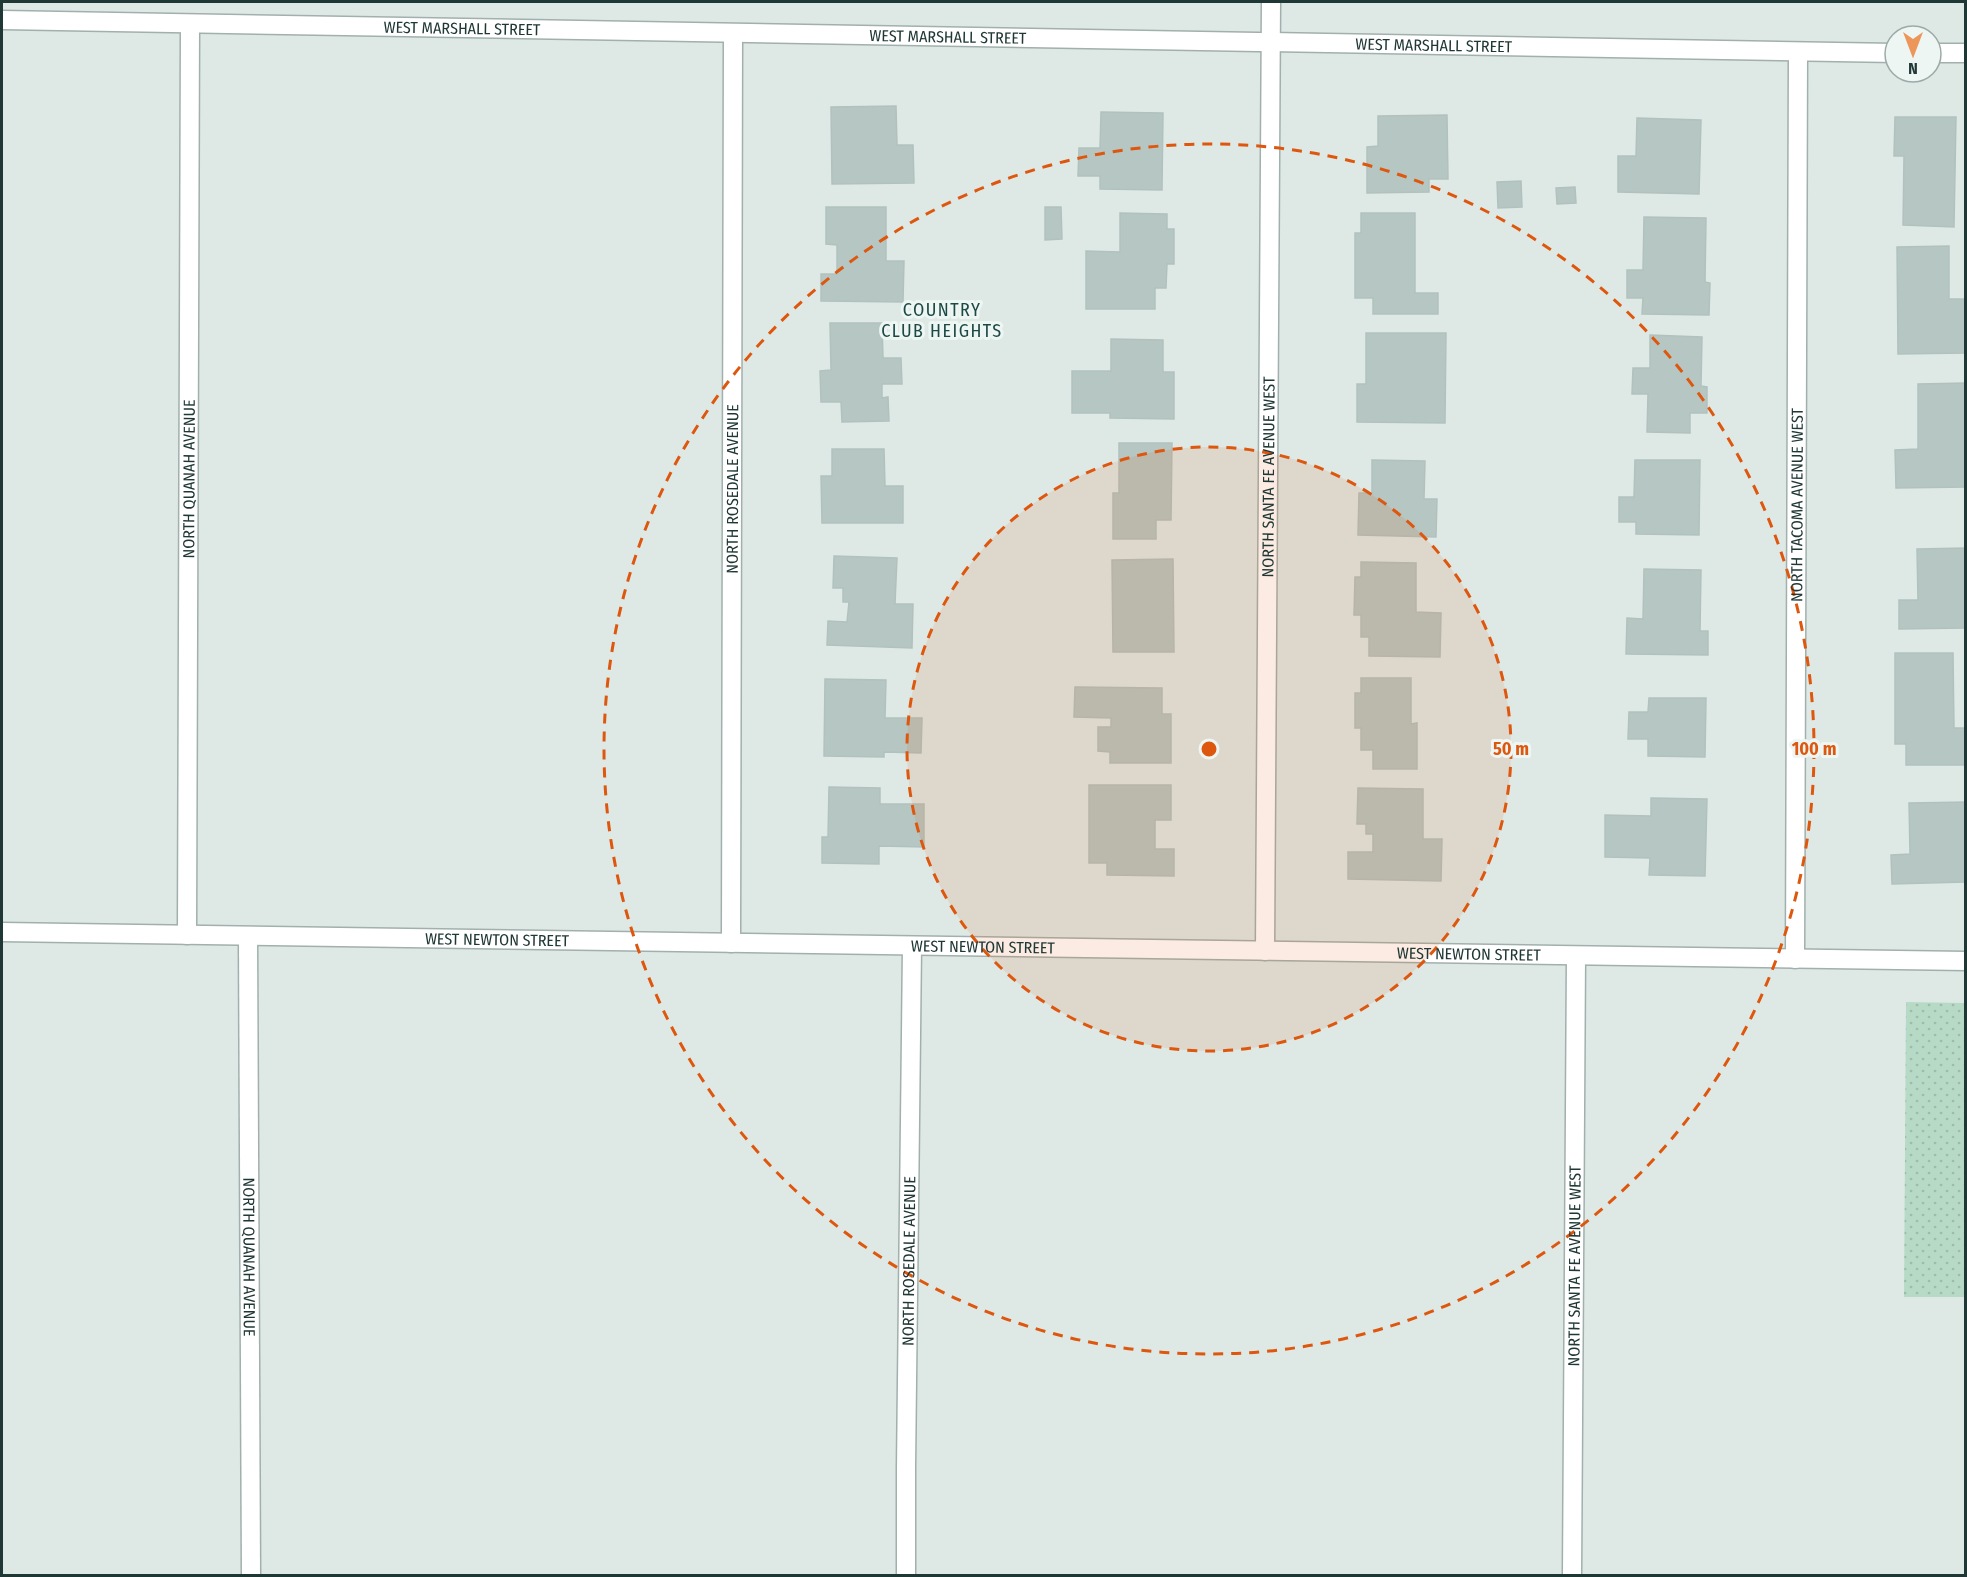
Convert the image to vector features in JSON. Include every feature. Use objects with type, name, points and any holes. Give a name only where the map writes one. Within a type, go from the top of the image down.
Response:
[{"type":"street","name":"NORTH SANTA FE AVENUE WEST","points":[[1265,951],[1271,2]]},
{"type":"street","name":"WEST MARSHALL STREET","points":[[2,20],[1883,52]]},
{"type":"street","name":"NORTH QUANAH AVENUE","points":[[187,934],[190,24]]},
{"type":"street","name":"NORTH ROSEDALE AVENUE","points":[[730,943],[733,34]]},
{"type":"street","name":"NORTH TACOMA AVENUE WEST","points":[[1795,959],[1798,52]]},
{"type":"street","points":[[1943,53],[1965,53]]},
{"type":"street","name":"WEST NEWTON STREET","points":[[2,932],[1965,961]]},
{"type":"street","name":"NORTH QUANAH AVENUE","points":[[248,936],[251,1575]]},
{"type":"street","name":"NORTH ROSEDALE AVENUE","points":[[906,1575],[912,947]]},
{"type":"street","name":"NORTH SANTA FE AVENUE WEST","points":[[1572,1575],[1576,956]]},
{"type":"green space","points":[[1906,1002],[1965,1003],[1965,1297],[1904,1297]]},
{"type":"building","points":[[896,106],[897,145],[913,145],[914,183],[832,184],[831,107]]},
{"type":"building","points":[[1101,112],[1163,113],[1162,190],[1100,189],[1100,176],[1078,176],[1079,148],[1100,148]]},
{"type":"building","points":[[1447,115],[1448,179],[1429,179],[1429,192],[1367,193],[1367,147],[1378,146],[1378,116]]},
{"type":"building","points":[[1895,117],[1956,117],[1954,227],[1903,225],[1904,156],[1894,156]]},
{"type":"building","points":[[1637,118],[1701,120],[1699,194],[1618,192],[1618,156],[1636,156]]},
{"type":"building","points":[[1521,181],[1522,207],[1498,208],[1497,182]]},
{"type":"building","points":[[1575,187],[1576,203],[1557,204],[1556,188]]},
{"type":"building","points":[[826,207],[886,207],[886,261],[904,261],[903,302],[821,301],[821,274],[837,274],[837,245],[826,244]]},
{"type":"building","points":[[1045,207],[1061,207],[1062,239],[1045,240]]},
{"type":"building","points":[[1120,213],[1167,214],[1167,229],[1174,229],[1174,264],[1167,264],[1166,288],[1155,288],[1155,309],[1086,309],[1086,251],[1120,252]]},
{"type":"building","points":[[1361,213],[1415,213],[1415,293],[1438,293],[1438,314],[1373,314],[1373,298],[1355,298],[1355,233],[1361,233]]},
{"type":"building","points":[[1644,217],[1706,218],[1705,282],[1710,283],[1709,315],[1642,314],[1643,298],[1627,298],[1627,270],[1643,270]]},
{"type":"building","points":[[1949,246],[1949,299],[1966,299],[1966,353],[1898,354],[1897,247]]},
{"type":"building","points":[[830,323],[882,323],[883,358],[901,358],[902,384],[882,384],[882,398],[888,397],[889,421],[842,422],[841,402],[821,402],[820,371],[831,370]]},
{"type":"building","points":[[1366,333],[1446,333],[1445,423],[1357,422],[1357,384],[1366,384]]},
{"type":"building","points":[[1650,335],[1702,337],[1701,386],[1707,387],[1707,413],[1690,413],[1690,433],[1647,432],[1648,394],[1632,394],[1633,368],[1650,368]]},
{"type":"building","points":[[1111,339],[1163,340],[1163,372],[1174,372],[1174,419],[1110,418],[1110,413],[1072,413],[1072,371],[1111,371]]},
{"type":"building","points":[[1966,383],[1966,487],[1896,488],[1895,450],[1918,449],[1918,384]]},
{"type":"building","points":[[1119,443],[1172,443],[1171,520],[1156,520],[1156,539],[1113,539],[1113,493],[1119,493]]},
{"type":"building","points":[[832,449],[884,449],[885,486],[903,486],[903,523],[822,523],[821,476],[832,476]]},
{"type":"building","points":[[1372,460],[1425,461],[1424,499],[1437,499],[1436,537],[1358,535],[1359,493],[1372,493]]},
{"type":"building","points":[[1635,460],[1700,460],[1699,535],[1636,534],[1636,522],[1619,522],[1619,497],[1634,497]]},
{"type":"building","points":[[1966,548],[1966,628],[1899,629],[1899,600],[1918,600],[1917,549]]},
{"type":"building","points":[[834,556],[897,558],[895,604],[913,604],[912,648],[827,645],[828,621],[847,622],[849,602],[843,602],[843,588],[833,588]]},
{"type":"building","points":[[1173,559],[1174,652],[1113,652],[1112,560]]},
{"type":"building","points":[[1361,562],[1416,563],[1416,612],[1441,613],[1440,657],[1369,656],[1369,637],[1361,637],[1361,615],[1354,615],[1355,577],[1361,577]]},
{"type":"building","points":[[1644,569],[1701,570],[1700,631],[1708,631],[1708,655],[1626,654],[1627,618],[1643,619]]},
{"type":"building","points":[[1895,653],[1953,653],[1954,728],[1966,728],[1966,765],[1906,765],[1906,744],[1895,744]]},
{"type":"building","points":[[1361,678],[1411,678],[1411,724],[1417,723],[1417,769],[1373,769],[1373,750],[1361,750],[1361,728],[1355,728],[1355,693],[1361,693]]},
{"type":"building","points":[[825,679],[886,680],[885,718],[922,718],[921,753],[884,752],[884,757],[824,756]]},
{"type":"building","points":[[1075,687],[1162,688],[1162,714],[1171,714],[1171,763],[1110,763],[1110,752],[1098,751],[1098,727],[1111,727],[1111,718],[1074,717]]},
{"type":"building","points":[[1649,698],[1706,698],[1705,757],[1648,756],[1648,739],[1628,739],[1629,712],[1648,712]]},
{"type":"building","points":[[1089,785],[1171,785],[1171,820],[1155,820],[1155,849],[1174,849],[1174,876],[1107,875],[1107,863],[1089,863]]},
{"type":"building","points":[[829,787],[880,788],[880,804],[924,804],[924,847],[879,846],[879,864],[822,863],[822,837],[828,837]]},
{"type":"building","points":[[1358,788],[1423,789],[1423,839],[1442,839],[1441,881],[1348,879],[1348,852],[1373,852],[1373,834],[1366,834],[1366,824],[1357,824]]},
{"type":"building","points":[[1651,798],[1707,799],[1705,876],[1649,875],[1650,858],[1605,857],[1605,815],[1651,816]]},
{"type":"building","points":[[1966,802],[1966,882],[1892,884],[1891,855],[1910,854],[1909,803]]},
{"type":"district","name":"COUNTRY CLUB HEIGHTS","points":[[942,320]]}]
